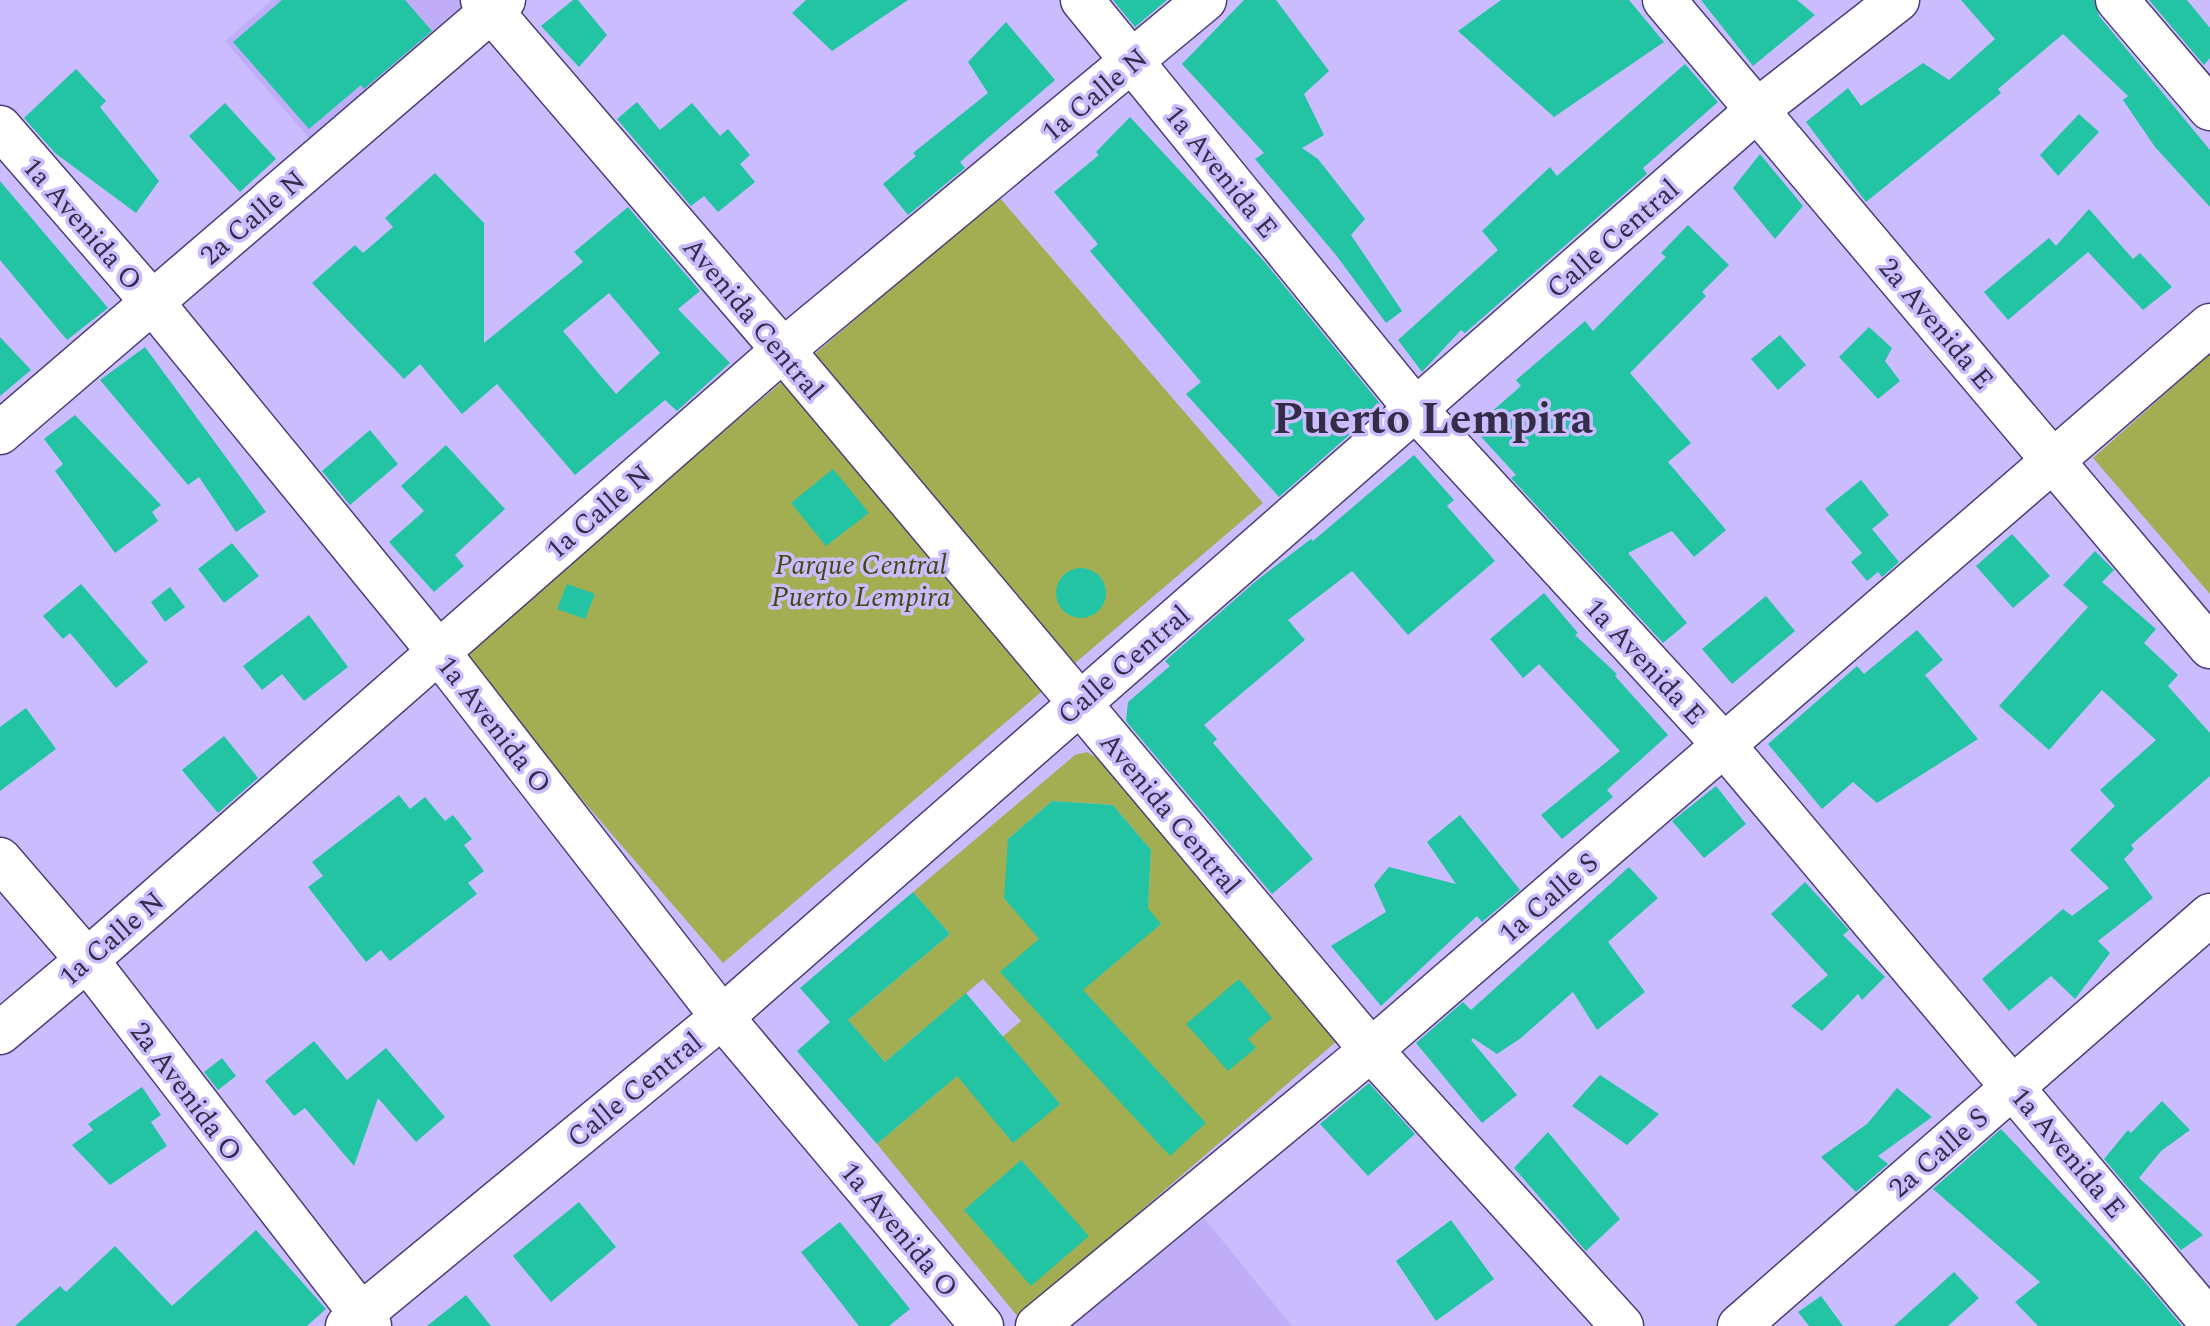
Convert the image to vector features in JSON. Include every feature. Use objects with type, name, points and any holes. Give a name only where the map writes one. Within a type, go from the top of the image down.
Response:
[{"type":"street","name":"1a Avenida E","points":[[1082,0],[1417,411],[1724,745],[2210,1322]]},
{"type":"street","name":"1a Calle N","points":[[0,1033],[783,350],[1205,0]]},
{"type":"street","name":"2a Avenida E","points":[[1664,0],[2210,647]]},
{"type":"street","name":"Calle Central","points":[[359,1322],[722,1017],[1077,702],[1417,411],[1757,110],[1898,0]]},
{"type":"street","points":[[2117,0],[2210,109]]},
{"type":"street","name":"2a Calle N","points":[[0,433],[153,303],[492,4]]},
{"type":"street","name":"Avenida Central","points":[[492,4],[1371,1050],[1622,1326]]},
{"type":"street","name":"1a Avenida O","points":[[0,127],[153,303],[437,650],[722,1017],[982,1326]]},
{"type":"street","name":"1a Calle S","points":[[1037,1326],[1371,1050],[2210,325]]},
{"type":"street","name":"2a Avenida O","points":[[0,859],[87,960],[359,1322]]},
{"type":"street","name":"2a Calle S","points":[[1739,1326],[2210,915]]},
{"type":"shaded area","points":[[272,0],[461,0],[471,11],[315,145],[225,41]]},
{"type":"shaded area","points":[[1204,1218],[1292,1326],[1071,1326]]},
{"type":"green space","name":"Parque Central Puerto Lempira","points":[[999,197],[1263,503],[723,963],[459,657]]},
{"type":"green space","points":[[2210,354],[2210,594],[2093,458]]},
{"type":"green space","points":[[1087,752],[1097,758],[1338,1040],[1018,1317],[877,1144],[1021,1021],[983,979],[885,1062],[848,1020],[950,934],[913,892],[1075,755]],"holes":[[[1052,801],[1113,805],[1151,850],[1148,908],[1008,839]]]},
{"type":"building","points":[[282,0],[405,0],[432,31],[364,89],[361,85],[309,129],[233,42]]},
{"type":"building","points":[[573,0],[578,0],[607,35],[579,67],[541,26]]},
{"type":"building","points":[[806,0],[908,0],[832,51],[792,13]]},
{"type":"building","points":[[1113,0],[1167,0],[1135,27]]},
{"type":"building","points":[[1244,0],[1276,0],[1329,71],[1304,94],[1324,135],[1302,148],[1318,159],[1365,219],[1351,235],[1402,311],[1386,323],[1336,255],[1255,159],[1264,153],[1182,64]]},
{"type":"building","points":[[1501,0],[1629,0],[1664,42],[1554,117],[1458,31]]},
{"type":"building","points":[[1701,0],[1797,0],[1815,15],[1753,66]]},
{"type":"building","points":[[1961,0],[2094,0],[2099,16],[2210,150],[2210,207],[2155,147],[2123,100],[2128,96],[2063,34],[1998,89],[2001,93],[1866,202],[1806,122],[1848,88],[1861,106],[1923,63],[1949,80],[1995,39]]},
{"type":"building","points":[[2149,0],[2187,0],[2210,28],[2210,58],[2204,65]]},
{"type":"building","points":[[1006,22],[1055,80],[960,162],[965,168],[908,215],[883,184],[916,156],[913,153],[988,93],[968,62]]},
{"type":"building","points":[[1685,64],[1718,102],[1643,168],[1647,174],[1465,333],[1461,330],[1422,372],[1398,340],[1498,250],[1482,231],[1550,167],[1557,176]]},
{"type":"building","points":[[76,69],[106,101],[100,107],[159,181],[136,213],[55,153],[24,118]]},
{"type":"building","points":[[637,102],[660,130],[692,103],[720,136],[728,129],[750,155],[740,164],[755,182],[718,212],[704,196],[691,206],[617,119]]},
{"type":"building","points":[[225,103],[276,159],[240,192],[189,136]]},
{"type":"building","points":[[2079,114],[2099,132],[2058,176],[2040,155]]},
{"type":"building","points":[[1130,117],[1263,260],[1382,406],[1279,497],[1186,394],[1201,382],[1090,251],[1098,244],[1054,192],[1099,155],[1096,152]]},
{"type":"building","points":[[1760,154],[1803,206],[1775,239],[1733,188]]},
{"type":"building","points":[[435,173],[484,223],[484,343],[583,262],[574,252],[628,207],[700,291],[678,309],[730,363],[677,411],[665,400],[575,475],[497,384],[462,414],[420,364],[404,379],[312,283],[355,245],[363,253],[393,227],[385,218]],"holes":[[[609,293],[660,353],[616,394],[563,331]]]},
{"type":"building","points":[[0,181],[108,308],[67,340],[0,260]]},
{"type":"building","points":[[2089,209],[2133,259],[2140,253],[2172,287],[2143,310],[2088,252],[2008,320],[1984,292],[2049,238],[2056,246]]},
{"type":"building","points":[[1688,225],[1729,265],[1702,292],[1706,296],[1630,373],[1691,443],[1668,462],[1726,530],[1694,557],[1672,531],[1628,553],[1687,623],[1663,643],[1511,478],[1516,475],[1473,428],[1521,386],[1516,380],[1585,321],[1593,331],[1666,257],[1661,253]]},
{"type":"building","points":[[1869,327],[1892,348],[1885,361],[1900,381],[1878,399],[1839,357]]},
{"type":"building","points":[[1780,335],[1806,365],[1778,390],[1751,359]]},
{"type":"building","points":[[0,337],[31,370],[0,396]]},
{"type":"building","points":[[145,347],[266,512],[236,532],[199,477],[188,485],[100,380]]},
{"type":"building","points":[[75,415],[161,505],[152,512],[158,521],[115,553],[55,471],[63,464],[44,439]]},
{"type":"building","points":[[370,430],[398,464],[350,505],[322,471]]},
{"type":"building","points":[[446,445],[505,509],[455,555],[464,566],[434,592],[389,542],[424,511],[401,486]]},
{"type":"building","points":[[1414,455],[1454,500],[1447,506],[1495,561],[1408,635],[1352,571],[1288,620],[1305,640],[1204,725],[1217,739],[1213,743],[1313,859],[1272,894],[1126,721],[1128,702],[1170,666],[1165,661],[1256,581],[1311,539],[1313,541]]},
{"type":"building","points":[[833,469],[869,513],[826,546],[791,503]]},
{"type":"building","points":[[1861,480],[1889,515],[1872,529],[1899,562],[1882,577],[1878,572],[1867,581],[1851,562],[1862,553],[1825,509]]},
{"type":"building","points":[[2012,534],[2050,576],[2013,608],[1976,566]]},
{"type":"building","points":[[232,543],[259,576],[224,603],[198,569]]},
{"type":"building","points":[[2095,551],[2114,570],[2102,582],[2156,629],[2144,643],[2178,675],[2168,686],[2210,733],[2210,776],[2131,845],[2134,849],[2124,859],[2153,898],[2098,941],[2110,953],[2075,999],[2051,976],[2009,1011],[1982,979],[2063,909],[2072,916],[2109,888],[2070,850],[2115,806],[2100,790],[2156,740],[2102,690],[2049,750],[1999,706],[2088,607],[2063,585]]},
{"type":"building","points":[[1081,568],[1098,576],[1106,593],[1098,610],[1081,618],[1064,610],[1056,593],[1064,576]]},
{"type":"building","points":[[81,584],[148,662],[116,688],[70,633],[63,639],[43,616]]},
{"type":"building","points":[[567,584],[595,594],[585,619],[557,609]]},
{"type":"building","points":[[170,587],[185,607],[165,622],[151,602]]},
{"type":"building","points":[[1544,593],[1578,633],[1575,635],[1617,674],[1615,676],[1668,735],[1607,790],[1613,797],[1562,839],[1541,815],[1620,751],[1539,664],[1523,678],[1490,639]]},
{"type":"building","points":[[1766,596],[1795,631],[1732,684],[1702,649]]},
{"type":"building","points":[[309,615],[348,667],[304,701],[282,674],[262,690],[243,666]]},
{"type":"building","points":[[1917,630],[1943,660],[1925,675],[1978,739],[1877,803],[1853,782],[1822,809],[1768,744],[1857,666],[1864,674]]},
{"type":"building","points":[[26,708],[56,749],[0,791],[0,727]]},
{"type":"building","points":[[224,736],[258,778],[218,813],[182,770]]},
{"type":"building","points":[[1716,786],[1746,824],[1704,858],[1672,821]]},
{"type":"building","points":[[399,795],[410,809],[425,797],[445,821],[453,815],[472,839],[464,845],[484,871],[468,883],[477,894],[390,961],[381,950],[366,962],[308,887],[323,876],[312,862]]},
{"type":"building","points":[[1052,801],[1113,805],[1151,850],[1148,908],[1161,924],[1083,990],[1206,1123],[1170,1156],[1000,972],[1039,939],[1004,898],[1008,839]]},
{"type":"building","points":[[1460,815],[1520,890],[1482,922],[1477,916],[1381,1006],[1331,946],[1386,912],[1374,885],[1389,867],[1456,884],[1427,842]]},
{"type":"building","points":[[1629,867],[1658,898],[1608,942],[1645,992],[1597,1030],[1573,992],[1521,1038],[1497,1054],[1473,1038],[1471,1040],[1517,1095],[1482,1123],[1416,1043],[1463,1002],[1471,1010]]},
{"type":"building","points":[[1805,882],[1849,930],[1843,935],[1885,977],[1862,1000],[1858,994],[1822,1031],[1791,1006],[1828,975],[1771,914]]},
{"type":"building","points":[[913,892],[950,934],[848,1020],[885,1062],[966,993],[1060,1104],[1013,1143],[957,1076],[877,1144],[797,1051],[830,1022],[800,988]]},
{"type":"building","points":[[1239,979],[1272,1018],[1248,1039],[1256,1048],[1228,1071],[1186,1024]]},
{"type":"building","points":[[314,1041],[347,1080],[386,1048],[445,1117],[416,1142],[378,1098],[354,1166],[305,1108],[294,1116],[265,1081]]},
{"type":"building","points":[[222,1058],[236,1076],[218,1090],[204,1072]]},
{"type":"building","points":[[1600,1075],[1659,1114],[1627,1145],[1572,1106]]},
{"type":"building","points":[[1369,1083],[1415,1134],[1368,1176],[1320,1124]]},
{"type":"building","points":[[142,1087],[161,1115],[151,1122],[167,1146],[110,1185],[72,1145],[93,1130],[88,1124]]},
{"type":"building","points":[[1897,1088],[1932,1117],[1878,1156],[1888,1164],[1856,1192],[1821,1157],[1867,1124]]},
{"type":"building","points":[[2162,1101],[2190,1130],[2161,1151],[2139,1178],[2203,1235],[2181,1250],[2104,1159],[2128,1130],[2131,1133]]},
{"type":"building","points":[[2001,1129],[2144,1281],[2182,1326],[2038,1326],[2015,1302],[2040,1282],[1933,1189]]},
{"type":"building","points":[[1548,1132],[1620,1219],[1586,1251],[1514,1168]]},
{"type":"building","points":[[1021,1160],[1089,1236],[1031,1286],[964,1210]]},
{"type":"building","points":[[579,1202],[616,1247],[551,1302],[513,1256]]},
{"type":"building","points":[[1451,1220],[1494,1279],[1436,1321],[1396,1261]]},
{"type":"building","points":[[840,1222],[910,1309],[889,1326],[859,1326],[801,1252]]},
{"type":"building","points":[[256,1230],[326,1309],[307,1326],[15,1326],[60,1286],[66,1292],[115,1246],[172,1306]]},
{"type":"building","points":[[1954,1272],[1979,1298],[1948,1326],[1894,1326]]},
{"type":"building","points":[[466,1295],[491,1326],[427,1326]]},
{"type":"building","points":[[1821,1296],[1843,1326],[1809,1326],[1798,1312]]},
{"type":"district","name":"Puerto Lempira","points":[[1433,418]]}]
